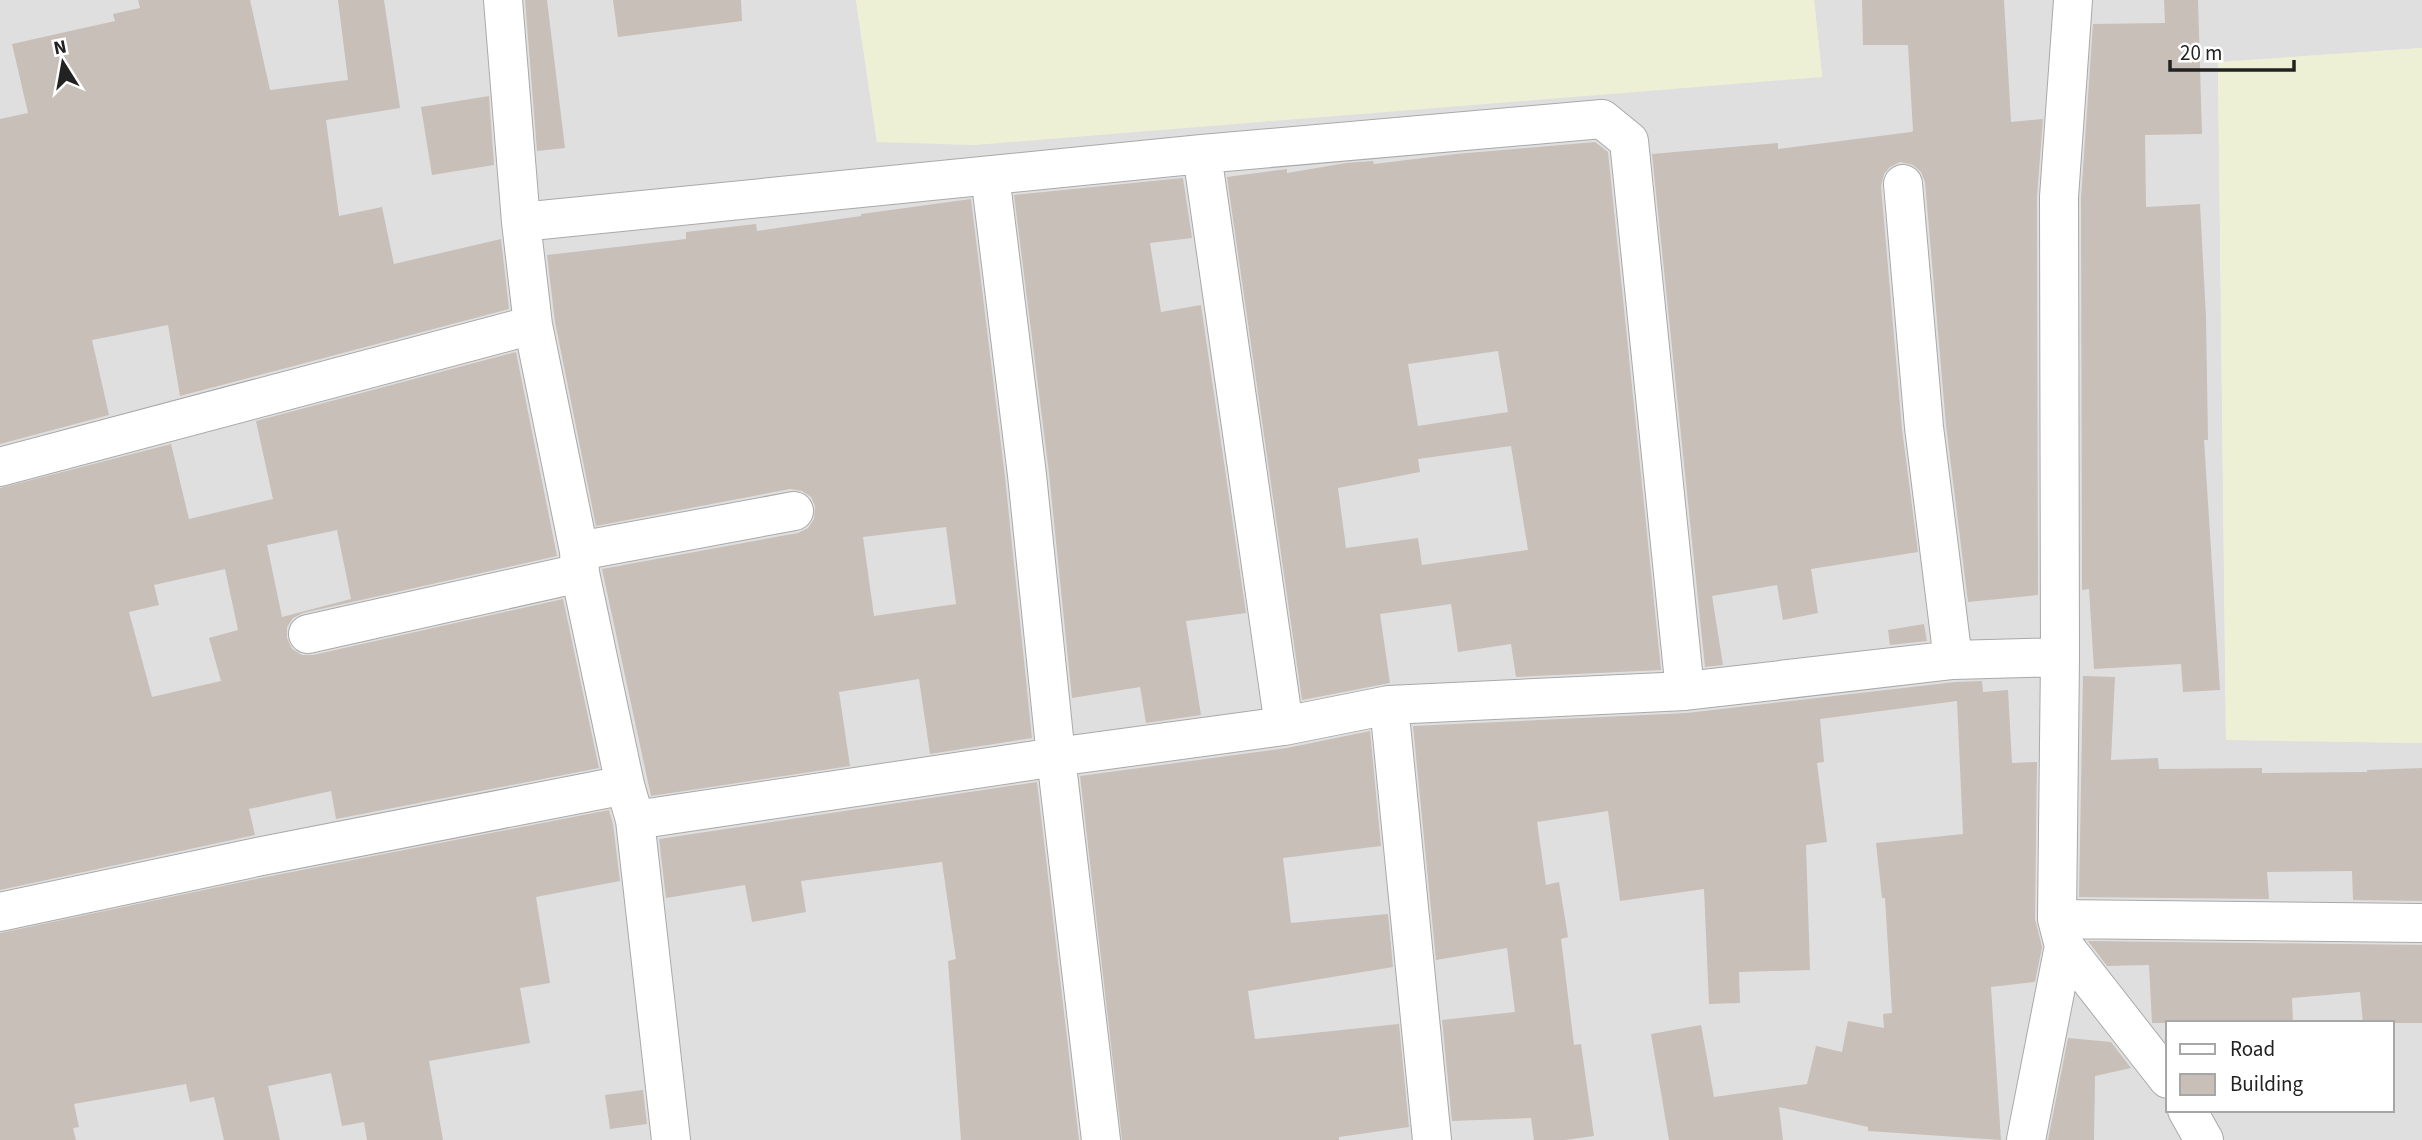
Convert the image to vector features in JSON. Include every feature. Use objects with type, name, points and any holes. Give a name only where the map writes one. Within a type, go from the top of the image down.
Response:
[{"type":"street","points":[[503,0],[521,222],[533,324],[579,562],[630,802],[661,1139]]},
{"type":"street","points":[[2026,1140],[2060,933],[2059,197],[2073,0]]},
{"type":"street","points":[[521,222],[990,174],[1602,119],[1629,141],[1685,691]]},
{"type":"street","points":[[1202,154],[1284,726]]},
{"type":"street","points":[[990,174],[1027,475],[1056,757],[1101,1140]]},
{"type":"street","points":[[1903,184],[1924,427],[1953,660]]},
{"type":"street","points":[[0,467],[533,324]]},
{"type":"street","points":[[307,634],[579,562],[794,511]]},
{"type":"street","points":[[0,912],[257,857],[630,802],[1056,757],[1284,726],[1389,705],[1685,691],[1953,660],[2060,657]]},
{"type":"street","points":[[1389,705],[1432,1140]]},
{"type":"street","points":[[2060,933],[2422,923]]},
{"type":"street","points":[[2060,933],[2166,1076]]},
{"type":"street","points":[[2188,1112],[2204,1140]]},
{"type":"shaded area","points":[[0,0],[856,0],[877,142],[1822,76],[1814,0],[2422,0],[2422,48],[2218,63],[2226,739],[2422,743],[2422,1140],[0,1140]]},
{"type":"green space","points":[[856,0],[1814,0],[1822,77],[974,145],[877,142]]},
{"type":"green space","points":[[2422,48],[2422,743],[2226,740],[2218,62]]},
{"type":"building","points":[[138,0],[250,0],[270,90],[348,80],[338,0],[384,0],[400,108],[326,120],[339,216],[382,207],[394,264],[501,239],[509,309],[180,396],[168,325],[92,340],[109,415],[0,444],[0,119],[28,113],[12,44],[115,21],[113,14],[140,8]]},
{"type":"building","points":[[525,0],[547,0],[565,148],[537,151]]},
{"type":"building","points":[[613,0],[741,0],[742,21],[618,37]]},
{"type":"building","points":[[1862,0],[2004,0],[2011,122],[2043,119],[2037,197],[2038,595],[1968,602],[1946,425],[1925,182],[1921,172],[1913,165],[1900,162],[1884,174],[1881,186],[1902,429],[1918,552],[1811,569],[1818,613],[1783,620],[1777,585],[1712,596],[1723,665],[1705,667],[1652,154],[1778,143],[1778,149],[1913,131],[1908,45],[1863,45]]},
{"type":"building","points":[[2164,0],[2198,0],[2202,134],[2145,135],[2146,207],[2200,204],[2206,317],[2208,440],[2204,440],[2220,690],[2183,692],[2181,664],[2094,669],[2089,589],[2082,590],[2081,198],[2093,24],[2165,23]]},
{"type":"building","points":[[489,96],[494,165],[432,175],[421,107]]},
{"type":"building","points":[[1595,142],[1608,152],[1661,670],[1516,677],[1511,644],[1458,652],[1451,604],[1380,614],[1390,683],[1302,700],[1227,177]],"holes":[[[1498,351],[1508,412],[1418,426],[1408,364]],[[1511,446],[1528,550],[1422,565],[1418,538],[1346,548],[1338,488],[1420,472],[1418,459]]]},
{"type":"building","points":[[1183,178],[1192,238],[1150,243],[1161,312],[1201,305],[1246,613],[1186,621],[1201,715],[1146,723],[1140,687],[1072,698],[1049,473],[1014,195]]},
{"type":"building","points":[[971,199],[1005,477],[1032,738],[930,754],[919,679],[839,692],[850,766],[651,796],[602,569],[798,533],[808,528],[814,519],[815,506],[811,497],[802,491],[790,489],[596,526],[555,322],[547,255],[686,239],[686,232],[756,224],[757,231]],"holes":[[[946,527],[956,604],[874,616],[863,537]]]},
{"type":"building","points":[[516,352],[557,556],[303,613],[293,618],[287,627],[287,638],[292,649],[302,655],[313,655],[563,599],[599,768],[336,819],[331,791],[249,809],[255,835],[0,890],[0,488],[171,444],[189,519],[273,499],[256,421]],"holes":[[[337,530],[351,599],[282,617],[267,545]],[[225,569],[238,630],[209,638],[221,681],[152,697],[129,612],[159,605],[154,585]]]},
{"type":"building","points":[[1924,624],[1927,641],[1890,645],[1888,630]]},
{"type":"building","points":[[2083,676],[2115,677],[2111,760],[2158,758],[2159,769],[2262,768],[2262,773],[2367,772],[2422,768],[2422,901],[2353,900],[2352,871],[2267,872],[2269,899],[2079,897]]},
{"type":"building","points":[[1982,681],[1983,692],[2008,690],[2012,763],[2037,762],[2035,919],[2042,947],[2035,982],[1991,987],[2001,1140],[1868,1131],[1868,1127],[1779,1107],[1783,1140],[1669,1140],[1651,1034],[1701,1025],[1714,1097],[1807,1084],[1816,1046],[1842,1052],[1848,1021],[1884,1028],[1883,1014],[1892,1013],[1885,898],[1882,898],[1876,843],[1963,834],[1957,701],[1820,719],[1824,762],[1817,763],[1827,842],[1806,845],[1810,970],[1739,972],[1740,1003],[1709,1004],[1704,889],[1620,901],[1608,811],[1537,822],[1546,885],[1559,882],[1568,937],[1561,939],[1574,1045],[1581,1044],[1594,1136],[1534,1140],[1531,1118],[1452,1121],[1442,1020],[1515,1012],[1507,948],[1436,960],[1413,726],[1687,713]]},
{"type":"building","points":[[1370,731],[1381,846],[1283,858],[1291,923],[1388,914],[1393,967],[1248,991],[1255,1039],[1399,1024],[1409,1127],[1339,1137],[1339,1140],[1122,1140],[1080,776],[1287,748]]},
{"type":"building","points":[[1037,782],[1079,1140],[961,1140],[948,961],[956,959],[942,862],[801,881],[806,912],[752,922],[745,885],[666,898],[659,839]]},
{"type":"building","points":[[609,810],[620,881],[536,897],[550,983],[520,988],[530,1043],[429,1061],[443,1140],[367,1140],[364,1122],[342,1126],[331,1073],[268,1086],[280,1140],[224,1140],[214,1097],[190,1102],[186,1084],[74,1104],[79,1127],[73,1128],[76,1140],[0,1140],[0,933],[261,878]]},
{"type":"building","points":[[2088,941],[2422,945],[2422,1023],[2363,1021],[2360,992],[2292,998],[2293,1021],[2152,1023],[2149,965],[2107,966]]},
{"type":"building","points":[[2068,1038],[2111,1042],[2131,1068],[2095,1076],[2094,1140],[2048,1140]]},
{"type":"building","points":[[643,1090],[647,1124],[610,1129],[605,1095]]}]
